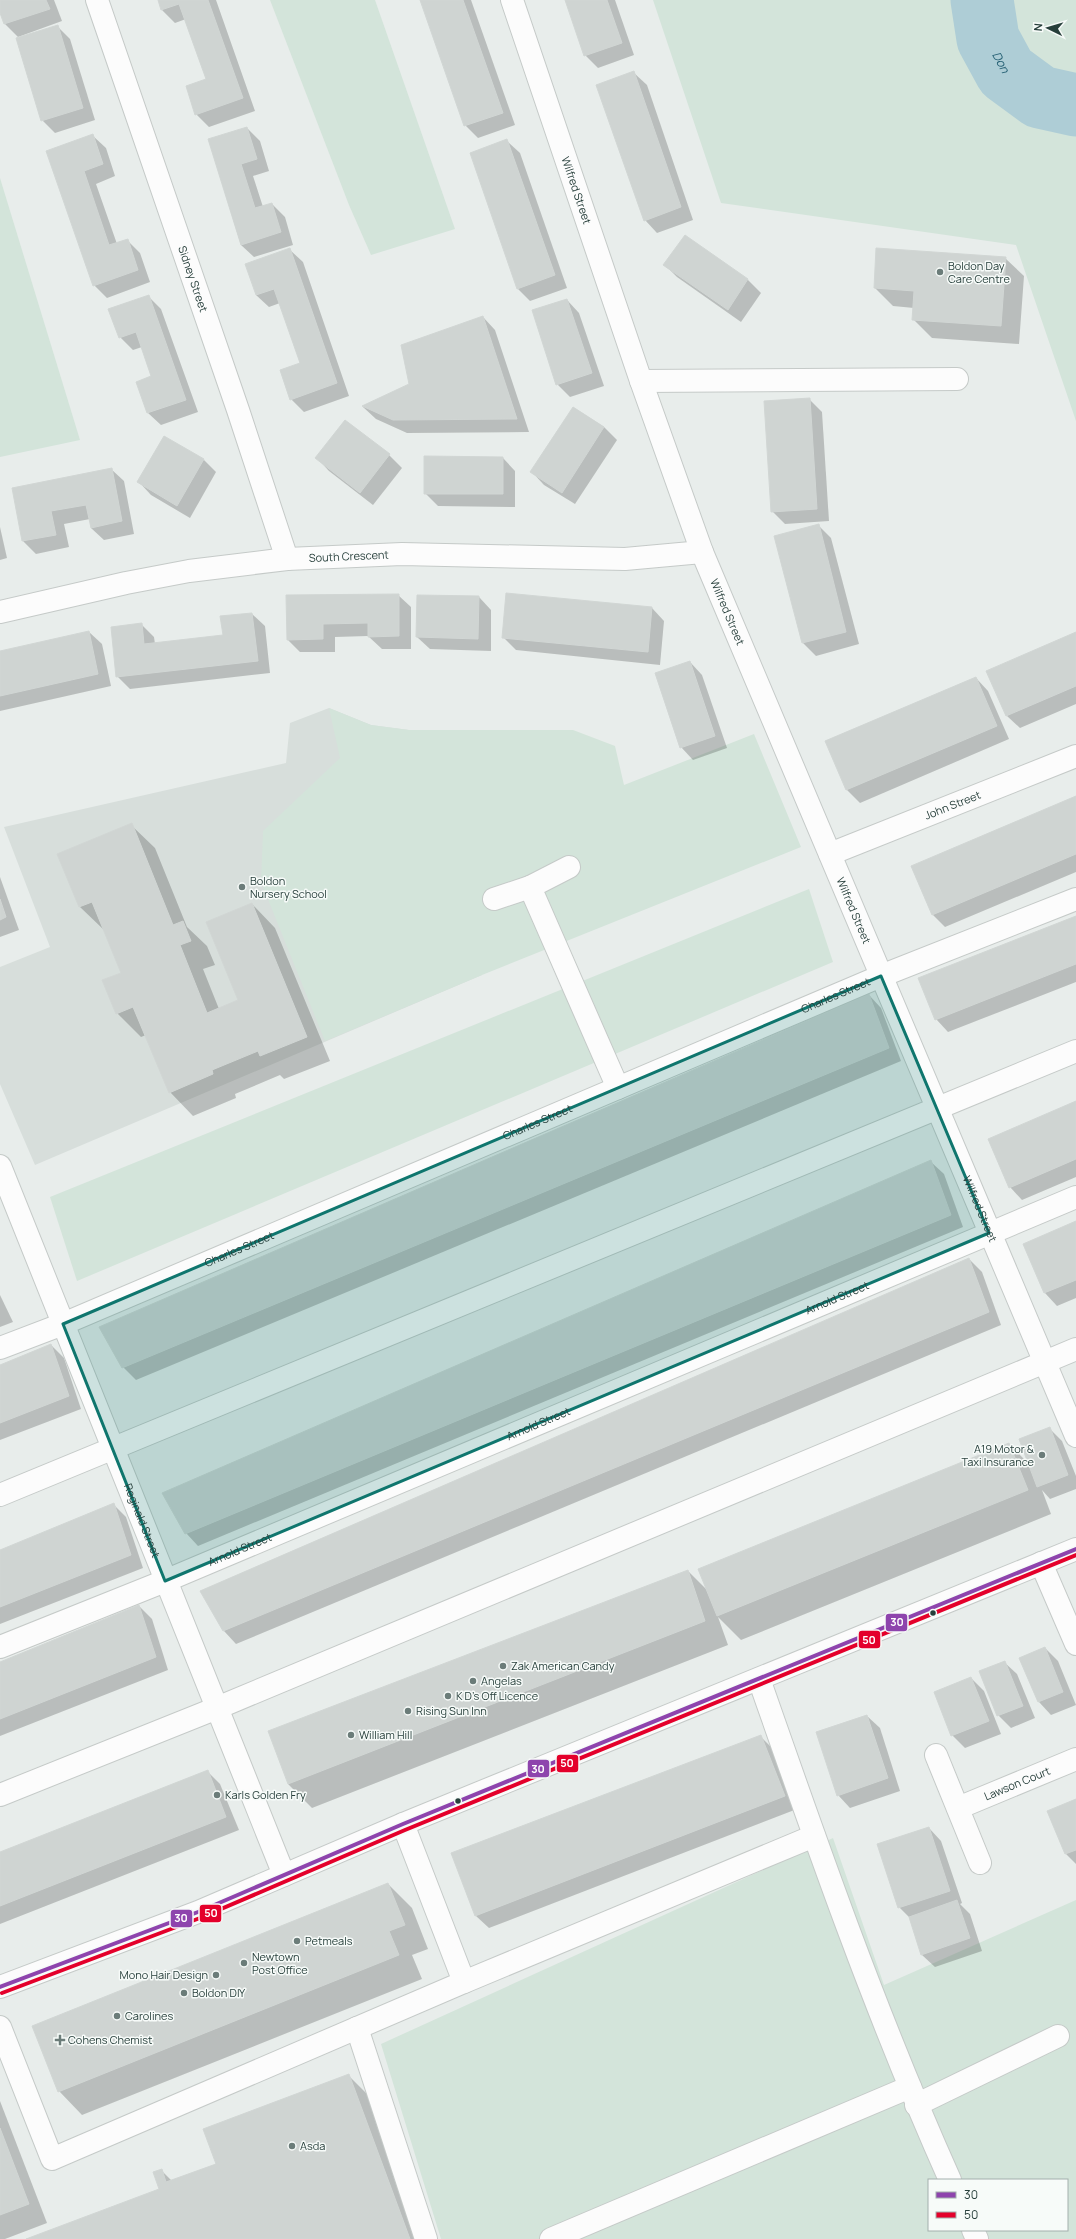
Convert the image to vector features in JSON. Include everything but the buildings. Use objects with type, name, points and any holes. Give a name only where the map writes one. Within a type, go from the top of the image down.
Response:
[{"type":"street","name":"Sidney Street","points":[[97,0],[238,410],[286,559]]},
{"type":"street","name":"Wilfred Street","points":[[512,0],[641,381],[702,552],[1076,1436]]},
{"type":"street","points":[[641,381],[957,379]]},
{"type":"street","name":"South Crescent","points":[[0,612],[188,571],[286,559],[402,554],[625,559],[702,552]]},
{"type":"street","name":"John Street","points":[[830,854],[1076,756]]},
{"type":"street","points":[[494,899],[530,887],[570,867]]},
{"type":"street","points":[[530,887],[618,1088]]},
{"type":"street","name":"Charles Street","points":[[0,1348],[63,1324],[881,976],[1076,899]]},
{"type":"street","points":[[0,1495],[113,1450],[1076,1051]]},
{"type":"street","name":"Reginald Street","points":[[0,1166],[6,1196],[63,1324],[284,1875]]},
{"type":"street","name":"Arnold Street","points":[[0,1647],[165,1581],[1076,1197]]},
{"type":"street","points":[[0,1795],[217,1708],[1076,1348]]},
{"type":"street","points":[[0,1987],[198,1912],[403,1824],[1076,1549]]},
{"type":"street","points":[[1041,1563],[1076,1644]]},
{"type":"street","points":[[759,1679],[826,1872],[913,2096],[950,2179]]},
{"type":"street","points":[[936,1755],[980,1863]]},
{"type":"street","name":"Lawson Court","points":[[958,1808],[1076,1759]]},
{"type":"street","points":[[403,1824],[464,1982]]},
{"type":"street","points":[[0,2027],[52,2159],[464,1982],[814,1836]]},
{"type":"street","points":[[357,2028],[426,2239]]},
{"type":"street","points":[[551,2239],[913,2096],[1058,2036]]},
{"type":"highlighted area","points":[[881,976],[989,1233],[165,1581],[63,1324]]},
{"type":"shaded area","name":"Boldon Nursery School","points":[[329,708],[371,725],[409,730],[482,975],[35,1165],[0,1084],[0,967],[50,947],[4,827],[286,763],[290,723]]},
{"type":"green space","points":[[270,0],[375,0],[455,229],[371,255],[349,205]]},
{"type":"green space","points":[[653,0],[1076,0],[1076,421],[1016,245],[721,203]]},
{"type":"green space","points":[[0,178],[80,440],[0,457]]},
{"type":"green space","points":[[329,708],[371,725],[409,730],[573,730],[615,746],[624,785],[754,734],[801,847],[482,975],[325,1041],[261,882],[263,831],[340,758]]},
{"type":"green space","points":[[809,889],[833,962],[77,1281],[50,1197]]},
{"type":"green space","points":[[833,1838],[884,1985],[1076,1900],[1076,2239],[441,2239],[381,2044]]},
{"type":"waterway","name":"Don","points":[[982,0],[988,39],[1006,72],[1040,97],[1076,105]]},
{"type":"transit line","name":"30","points":[[0,1987],[198,1912],[403,1824],[1076,1549]]},
{"type":"transit line","name":"50","points":[[2,1993],[200,1918],[405,1830],[1076,1555]]},
{"type":"place","name":"Boldon Day Care Centre","points":[[940,272]]},
{"type":"place","name":"Boldon Nursery School","points":[[242,887]]},
{"type":"place","name":"A19 Motor & Taxi Insurance","points":[[1042,1455]]},
{"type":"place","name":"Zak American Candy","points":[[503,1666]]},
{"type":"place","name":"Angelas","points":[[473,1681]]},
{"type":"place","name":"K D's Off Licence","points":[[448,1696]]},
{"type":"place","name":"Rising Sun Inn","points":[[408,1711]]},
{"type":"place","name":"William Hill","points":[[351,1735]]},
{"type":"place","name":"Karls Golden Fry","points":[[217,1795]]},
{"type":"place","name":"Petmeals","points":[[297,1941]]},
{"type":"place","name":"Newtown Post Office","points":[[244,1963]]},
{"type":"place","name":"Mono Hair Design","points":[[216,1975]]},
{"type":"place","name":"Boldon DIY","points":[[184,1993]]},
{"type":"place","name":"Carolines","points":[[117,2016]]},
{"type":"place","name":"Cohens Chemist","points":[[60,2040]]},
{"type":"place","name":"Asda","points":[[292,2146]]}]
